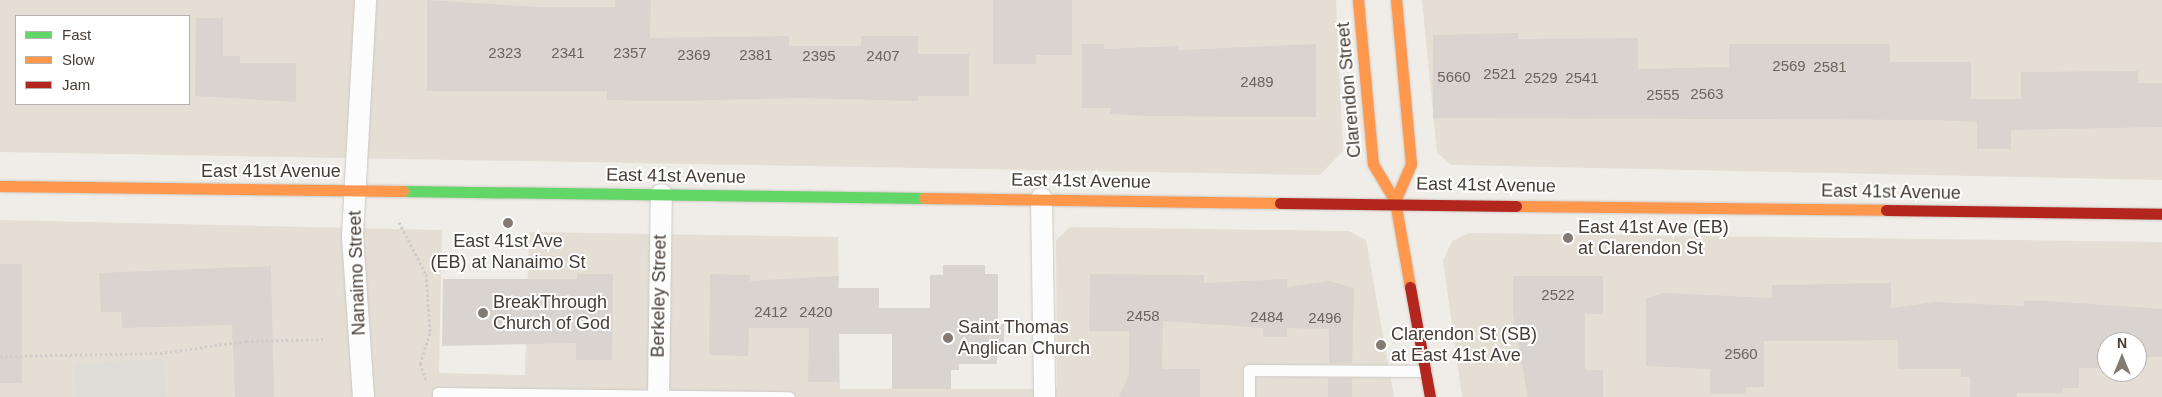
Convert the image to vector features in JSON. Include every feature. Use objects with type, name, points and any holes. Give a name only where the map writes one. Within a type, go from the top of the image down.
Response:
[{"type":"main road","name":"Clarendon Street","points":[[1358,0],[1372,164],[1395,201],[1427,371],[1430,397]]},
{"type":"main road","points":[[1395,201],[1411,164],[1396,0]]},
{"type":"main road","name":"East 41st Avenue","points":[[0,186],[1395,201],[2162,214]]},
{"type":"street","name":"Nanaimo Street","points":[[363,397],[352,235],[365,0]]},
{"type":"street","name":"Berkeley Street","points":[[658,396],[661,194]]},
{"type":"street","points":[[1041,198],[1044,397]]},
{"type":"lane","points":[[1249,397],[1248,370],[1427,371]]},
{"type":"lane","points":[[438,395],[789,397]]},
{"type":"path","points":[[400,222],[426,274],[430,333],[420,363],[421,376],[438,395]]},
{"type":"path","points":[[0,356],[160,353],[246,341],[326,339]]},
{"type":"shaded area","points":[[0,0],[1336,0],[1343,151],[1320,175],[0,152]]},
{"type":"shaded area","points":[[1422,0],[2162,0],[2162,180],[1452,165],[1437,153]]},
{"type":"shaded area","points":[[0,220],[442,230],[439,373],[525,375],[529,232],[838,237],[840,389],[1057,389],[1056,240],[1070,227],[1349,231],[1366,240],[1394,397],[0,397]]},
{"type":"shaded area","points":[[1469,233],[2162,242],[2162,397],[1462,397],[1443,261],[1452,241]]},
{"type":"shaded area","points":[[164,359],[166,397],[76,397],[74,364]]},
{"type":"building","points":[[427,0],[537,7],[615,7],[615,0],[651,0],[650,38],[789,36],[789,46],[861,46],[861,36],[918,36],[918,54],[969,54],[969,96],[918,96],[918,101],[801,98],[672,101],[607,100],[607,91],[427,91]]},
{"type":"building","points":[[993,0],[1072,0],[1072,55],[1036,55],[1036,64],[993,64]]},
{"type":"building","points":[[196,18],[223,18],[223,56],[240,56],[240,63],[296,63],[296,102],[195,96]]},
{"type":"building","points":[[1518,33],[1518,39],[1638,38],[1638,69],[1729,67],[1729,44],[1890,44],[1890,62],[1971,62],[1971,99],[2021,99],[2021,72],[2138,71],[2138,83],[2162,83],[2162,127],[2011,130],[2011,149],[1977,149],[1977,122],[1938,120],[1433,118],[1433,35]]},
{"type":"building","points":[[1082,44],[1104,44],[1104,49],[1179,46],[1179,50],[1316,44],[1316,117],[1145,116],[1110,114],[1110,108],[1082,108]]},
{"type":"building","points":[[0,264],[22,264],[22,383],[0,383]]},
{"type":"building","points":[[943,265],[985,265],[985,274],[998,274],[998,324],[1004,324],[1004,351],[997,351],[997,364],[959,364],[959,370],[951,370],[951,389],[892,389],[892,334],[839,334],[839,382],[808,382],[809,328],[749,328],[748,356],[709,355],[710,274],[750,275],[750,281],[839,276],[838,288],[879,288],[879,308],[930,308],[930,275],[943,275]]},
{"type":"building","points":[[271,266],[274,397],[235,397],[232,325],[122,328],[121,312],[101,312],[99,273]]},
{"type":"building","points":[[577,274],[613,274],[612,360],[576,360],[576,343],[442,346],[443,279],[577,279]]},
{"type":"building","points":[[1090,274],[1204,275],[1204,283],[1287,279],[1287,287],[1329,281],[1354,288],[1352,363],[1329,363],[1329,329],[1287,328],[1287,337],[1263,337],[1263,328],[1163,321],[1162,369],[1200,369],[1200,397],[1119,397],[1129,374],[1129,331],[1089,331]]},
{"type":"building","points":[[1513,276],[1603,276],[1603,314],[1585,314],[1585,370],[1603,370],[1603,397],[1528,397],[1513,315]]},
{"type":"building","points":[[1891,283],[1891,308],[1935,302],[2024,306],[2024,301],[2047,301],[2162,309],[2162,357],[2147,357],[2147,332],[2097,332],[2097,368],[2079,368],[2079,388],[2062,388],[2062,393],[2017,393],[2017,397],[1970,397],[1970,377],[1961,377],[1961,369],[1898,369],[1898,340],[1764,341],[1764,387],[1746,387],[1746,394],[1710,394],[1710,369],[1646,366],[1646,298],[1664,293],[1772,298],[1772,285]]},
{"type":"building","points":[[1328,378],[1352,378],[1352,397],[1328,397]]},
{"type":"traffic: fast","points":[[403,191],[924,198]]},
{"type":"traffic: slow","points":[[1358,0],[1373,164],[1395,201],[1410,287]]},
{"type":"traffic: slow","points":[[1395,201],[1411,164],[1396,0]]},
{"type":"traffic: slow","points":[[0,186],[403,191]]},
{"type":"traffic: slow","points":[[924,198],[1280,203]]},
{"type":"traffic: slow","points":[[1516,206],[1886,210]]},
{"type":"traffic: jam","points":[[1280,203],[1516,206]]},
{"type":"traffic: jam","points":[[1886,210],[2162,214]]},
{"type":"traffic: jam","points":[[1410,287],[1430,397]]},
{"type":"place","name":"East 41st Ave (EB) at Nanaimo St","points":[[508,223]]},
{"type":"place","name":"East 41st Ave (EB) at Clarendon St","points":[[1568,238]]},
{"type":"place","name":"BreakThrough Church of God","points":[[483,313]]},
{"type":"place","name":"Saint Thomas Anglican Church","points":[[948,338]]},
{"type":"place","name":"Clarendon St (SB) at East 41st Ave","points":[[1381,345]]}]
